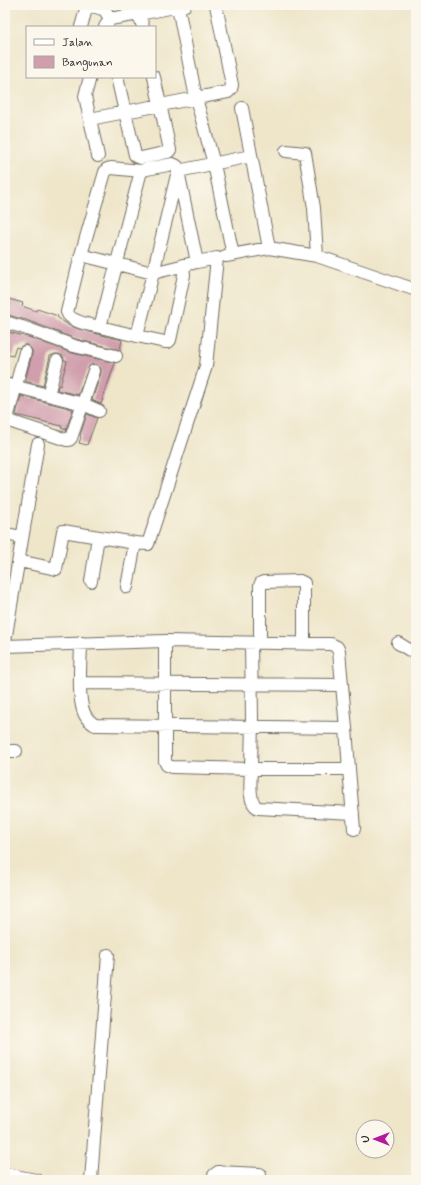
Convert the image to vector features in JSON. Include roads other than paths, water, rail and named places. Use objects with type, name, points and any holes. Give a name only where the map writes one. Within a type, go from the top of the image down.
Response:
[{"type":"street","points":[[90,119],[228,92],[231,90],[232,85],[216,5]]},
{"type":"street","points":[[80,26],[88,7],[92,7],[106,19],[147,10],[182,6],[196,98],[214,164],[233,255]]},
{"type":"street","points":[[142,26],[147,10]]},
{"type":"street","points":[[90,78],[85,96],[98,156]]},
{"type":"street","points":[[117,78],[135,155],[137,157],[168,152],[170,150],[154,78]]},
{"type":"street","points":[[242,108],[269,248]]},
{"type":"street","points":[[286,151],[305,153],[314,208],[317,256]]},
{"type":"street","points":[[178,171],[251,156]]},
{"type":"street","points":[[183,266],[184,275],[170,340],[168,342],[84,324],[68,315],[81,255],[107,169],[111,168],[141,172],[147,169],[173,164],[177,166],[196,262]]},
{"type":"street","points":[[137,336],[178,171]]},
{"type":"street","points":[[100,327],[141,172]]},
{"type":"street","points":[[81,255],[153,273],[196,262],[269,248],[317,256],[416,290]]},
{"type":"street","points":[[19,561],[56,569],[63,531],[148,544],[206,366],[217,258]]},
{"type":"street","points":[[5,322],[74,346],[116,356]]},
{"type":"street","points":[[24,352],[10,385],[8,415],[10,420],[66,440],[71,438],[94,371]]},
{"type":"street","points":[[48,395],[57,361]]},
{"type":"street","points":[[10,385],[83,404],[99,411]]},
{"type":"street","points":[[5,641],[38,444]]},
{"type":"street","points":[[5,534],[22,537]]},
{"type":"street","points":[[91,581],[98,537]]},
{"type":"street","points":[[127,587],[135,543]]},
{"type":"street","points":[[304,643],[304,583],[300,580],[261,583],[252,684],[251,799],[258,808],[353,813]]},
{"type":"street","points":[[165,641],[165,761],[167,765],[172,767],[251,769],[348,769]]},
{"type":"street","points":[[5,646],[165,641],[304,643],[331,644],[337,647],[339,651],[354,829]]},
{"type":"street","points":[[81,643],[80,700],[87,718],[95,725],[346,728]]},
{"type":"street","points":[[398,643],[416,654]]},
{"type":"street","points":[[80,683],[342,685]]},
{"type":"street","points":[[91,1180],[108,955]]},
{"type":"street","points":[[214,1180],[214,1175],[218,1172],[260,1174]]},
{"type":"street","points":[[5,1174],[36,1180]]}]
